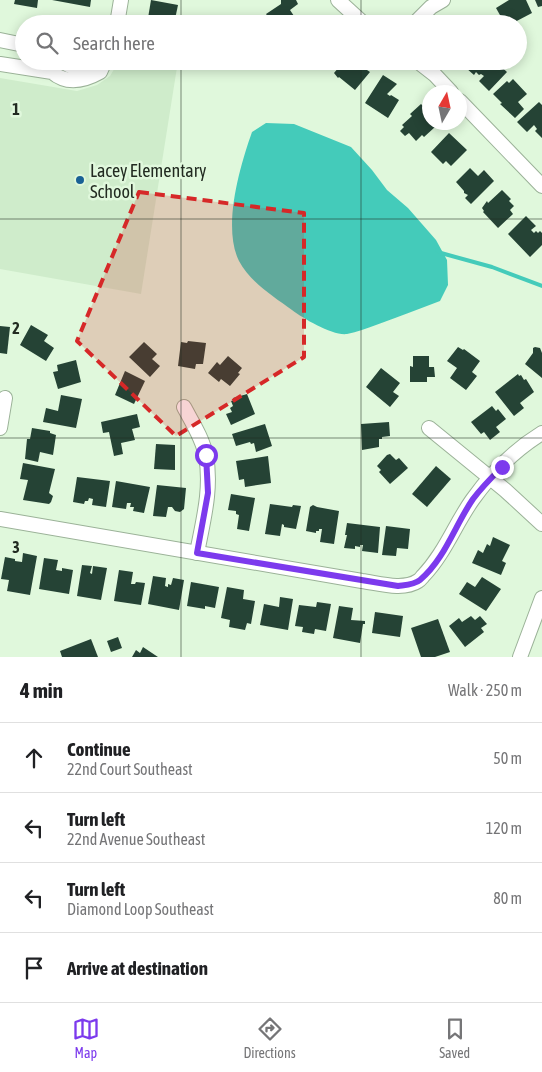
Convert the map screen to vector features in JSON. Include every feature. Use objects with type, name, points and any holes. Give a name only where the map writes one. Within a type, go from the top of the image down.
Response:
[{"type":"street","points":[[118,15],[121,0]]},
{"type":"street","points":[[338,0],[354,15]]},
{"type":"street","points":[[423,15],[431,7],[443,0]]},
{"type":"street","points":[[0,40],[15,42]]},
{"type":"street","points":[[0,64],[15,66]]},
{"type":"street","points":[[39,70],[52,72],[58,77],[67,80],[80,81],[101,70]]},
{"type":"street","points":[[428,70],[444,85]]},
{"type":"street","points":[[467,108],[542,186]]},
{"type":"street","points":[[0,428],[5,398]]},
{"type":"street","points":[[184,407],[198,432],[206,455],[208,475],[208,493],[197,553]]},
{"type":"street","points":[[429,428],[491,478],[542,524]]},
{"type":"street","points":[[0,519],[389,584],[409,585],[419,581],[438,560],[473,500],[491,478],[542,433]]},
{"type":"street","points":[[520,657],[542,598]]},
{"type":"highlighted area","points":[[139,192],[304,213],[304,357],[176,436],[77,341]]},
{"type":"shaded area","name":"Lacey Elementary School","points":[[114,70],[177,70],[141,294],[0,269],[0,78],[77,91],[97,85],[110,76]]},
{"type":"water","points":[[266,123],[294,124],[351,147],[387,190],[408,208],[436,240],[447,260],[448,285],[440,301],[362,330],[341,334],[327,330],[304,318],[270,294],[249,276],[239,261],[234,247],[232,214],[238,179],[252,132]]},
{"type":"building","points":[[15,0],[38,0],[37,8],[14,4]]},
{"type":"building","points":[[52,0],[91,0],[90,7]]},
{"type":"building","points":[[151,0],[178,5],[176,15],[148,15]]},
{"type":"building","points":[[281,0],[296,0],[298,4],[290,10],[293,15],[267,15],[266,14],[281,4]]},
{"type":"building","points":[[509,0],[526,0],[532,13],[527,16],[500,15],[496,8]]},
{"type":"building","points":[[535,0],[542,0],[542,6],[538,7]]},
{"type":"building","points":[[336,70],[367,70],[370,72],[355,90],[334,73]]},
{"type":"building","points":[[468,70],[505,70],[507,72],[489,91],[479,81],[484,76],[476,72],[474,75]]},
{"type":"building","points":[[383,75],[397,84],[387,94],[399,100],[388,118],[365,103]]},
{"type":"building","points":[[513,79],[527,94],[518,102],[524,109],[515,118],[500,104],[502,103],[493,94],[507,81],[509,83]]},
{"type":"building","points":[[539,102],[542,105],[542,138],[535,131],[537,129],[534,125],[527,132],[517,122]]},
{"type":"building","points":[[421,104],[422,130],[432,130],[416,141],[409,133],[405,136],[400,131],[404,127],[402,125],[412,116],[410,114]]},
{"type":"building","points":[[449,133],[467,150],[451,166],[446,161],[443,164],[431,152]]},
{"type":"building","points":[[470,168],[478,176],[484,170],[494,181],[471,204],[465,198],[468,195],[464,193],[456,182]]},
{"type":"building","points":[[502,190],[511,199],[509,201],[514,206],[510,210],[513,214],[498,228],[483,212],[482,208],[487,201],[488,203]]},
{"type":"building","points":[[526,216],[536,226],[531,230],[534,233],[540,231],[542,233],[542,245],[530,257],[508,234]]},
{"type":"building","points":[[31,325],[48,335],[44,341],[54,348],[46,361],[20,345]]},
{"type":"building","points":[[0,326],[10,327],[7,354],[0,353]]},
{"type":"building","points":[[188,341],[206,343],[203,364],[196,364],[195,369],[178,366],[181,342],[187,343]]},
{"type":"building","points":[[144,342],[157,354],[152,359],[160,366],[150,377],[129,357]]},
{"type":"building","points":[[458,347],[464,349],[480,361],[472,372],[477,376],[466,390],[450,378],[457,368],[447,361]]},
{"type":"building","points":[[535,347],[540,348],[542,353],[542,378],[525,364]]},
{"type":"building","points":[[228,356],[242,368],[238,373],[240,374],[230,386],[221,379],[219,382],[208,373],[217,362],[220,365]]},
{"type":"building","points":[[413,356],[429,356],[429,367],[434,367],[435,377],[427,377],[427,382],[410,382],[410,366],[413,367]]},
{"type":"building","points":[[76,360],[81,382],[58,389],[53,372],[58,371],[57,365]]},
{"type":"building","points":[[381,368],[400,383],[393,392],[399,396],[390,407],[366,387]]},
{"type":"building","points":[[125,371],[145,381],[134,404],[115,395]]},
{"type":"building","points":[[518,374],[524,380],[526,379],[534,392],[520,403],[524,408],[514,416],[495,392]]},
{"type":"building","points":[[247,394],[255,414],[231,425],[226,414],[232,412],[230,408],[233,406],[231,401],[234,400],[233,398]]},
{"type":"building","points":[[61,395],[82,399],[76,428],[43,422],[46,408],[58,411]]},
{"type":"building","points":[[492,406],[496,411],[498,409],[506,419],[496,427],[500,432],[490,440],[484,432],[481,434],[471,422]]},
{"type":"building","points":[[137,414],[140,427],[132,429],[135,440],[121,443],[123,454],[114,456],[109,432],[103,433],[101,422]]},
{"type":"building","points":[[389,422],[390,436],[379,439],[379,447],[362,450],[361,424]]},
{"type":"building","points":[[265,424],[272,446],[256,452],[254,443],[251,444],[250,442],[236,446],[232,434]]},
{"type":"building","points":[[32,428],[50,431],[50,433],[56,435],[53,455],[40,452],[38,462],[25,459],[27,439],[30,439]]},
{"type":"building","points":[[156,444],[175,445],[175,470],[154,469]]},
{"type":"building","points":[[390,454],[396,460],[399,458],[408,468],[390,484],[379,472],[381,470],[377,466]]},
{"type":"building","points":[[268,456],[271,483],[245,487],[244,479],[239,480],[236,461]]},
{"type":"building","points":[[23,463],[55,469],[49,493],[53,496],[49,504],[23,500],[28,480],[20,479]]},
{"type":"building","points":[[436,466],[451,479],[427,507],[412,494]]},
{"type":"building","points":[[77,477],[110,481],[106,507],[92,505],[93,499],[89,498],[84,504],[73,502]]},
{"type":"building","points":[[116,481],[150,487],[144,513],[133,511],[134,507],[130,507],[131,503],[127,503],[126,509],[112,507]]},
{"type":"building","points":[[157,485],[186,488],[184,509],[180,512],[175,511],[172,507],[168,507],[166,517],[153,516]]},
{"type":"building","points":[[231,494],[255,498],[249,531],[237,529],[239,515],[236,514],[236,511],[228,510]]},
{"type":"building","points":[[270,504],[292,507],[293,505],[301,506],[296,529],[284,527],[282,524],[280,536],[265,534]]},
{"type":"building","points":[[313,505],[339,511],[334,544],[320,542],[322,529],[316,531],[316,533],[306,531],[310,507]]},
{"type":"building","points":[[347,523],[380,527],[378,553],[362,551],[363,545],[360,545],[360,547],[355,546],[355,549],[344,548]]},
{"type":"building","points":[[386,526],[410,529],[408,549],[397,548],[396,556],[382,555]]},
{"type":"building","points":[[493,537],[510,545],[502,561],[506,563],[501,575],[472,563],[478,550],[483,553],[487,544],[490,546]]},
{"type":"building","points":[[23,553],[37,556],[30,595],[7,591],[9,580],[1,579],[5,557],[22,562]]},
{"type":"building","points":[[44,558],[58,560],[56,570],[62,571],[62,568],[73,570],[69,594],[39,589]]},
{"type":"building","points":[[82,565],[92,566],[90,573],[92,574],[93,566],[107,568],[101,600],[77,596]]},
{"type":"building","points":[[119,570],[133,572],[131,584],[136,582],[145,583],[141,605],[114,601]]},
{"type":"building","points":[[153,576],[166,578],[165,586],[168,587],[168,584],[171,585],[173,578],[184,580],[179,610],[148,604]]},
{"type":"building","points":[[482,577],[501,589],[486,611],[459,594],[467,582],[475,587]]},
{"type":"building","points":[[191,582],[219,587],[215,608],[205,606],[205,609],[187,606]]},
{"type":"building","points":[[227,587],[244,590],[243,599],[255,601],[251,624],[247,623],[245,630],[229,627],[230,620],[221,618]]},
{"type":"building","points":[[280,597],[293,599],[288,630],[260,625],[264,604],[279,607]]},
{"type":"building","points":[[317,602],[331,604],[326,631],[315,629],[314,634],[302,632],[303,627],[295,626],[299,605],[316,607]]},
{"type":"building","points":[[339,606],[353,608],[351,620],[365,621],[360,643],[333,638]]},
{"type":"building","points":[[375,612],[403,616],[400,637],[372,633]]},
{"type":"building","points":[[471,616],[475,620],[480,616],[487,624],[481,628],[484,632],[465,647],[449,626],[459,618],[462,622]]},
{"type":"building","points":[[438,619],[450,652],[435,657],[421,657],[411,628]]},
{"type":"building","points":[[118,637],[122,648],[111,652],[107,641]]},
{"type":"building","points":[[91,639],[98,657],[62,657],[60,651]]},
{"type":"building","points":[[143,647],[158,657],[132,657],[136,650],[140,653]]},
{"type":"waterway","points":[[437,250],[441,253],[492,267],[542,286]]},
{"type":"place","name":"Lacey Elementary School","points":[[80,180]]},
{"type":"route","points":[[206,455],[208,493],[197,553],[398,586],[409,585],[419,581],[438,560],[473,500],[502,467]]}]
